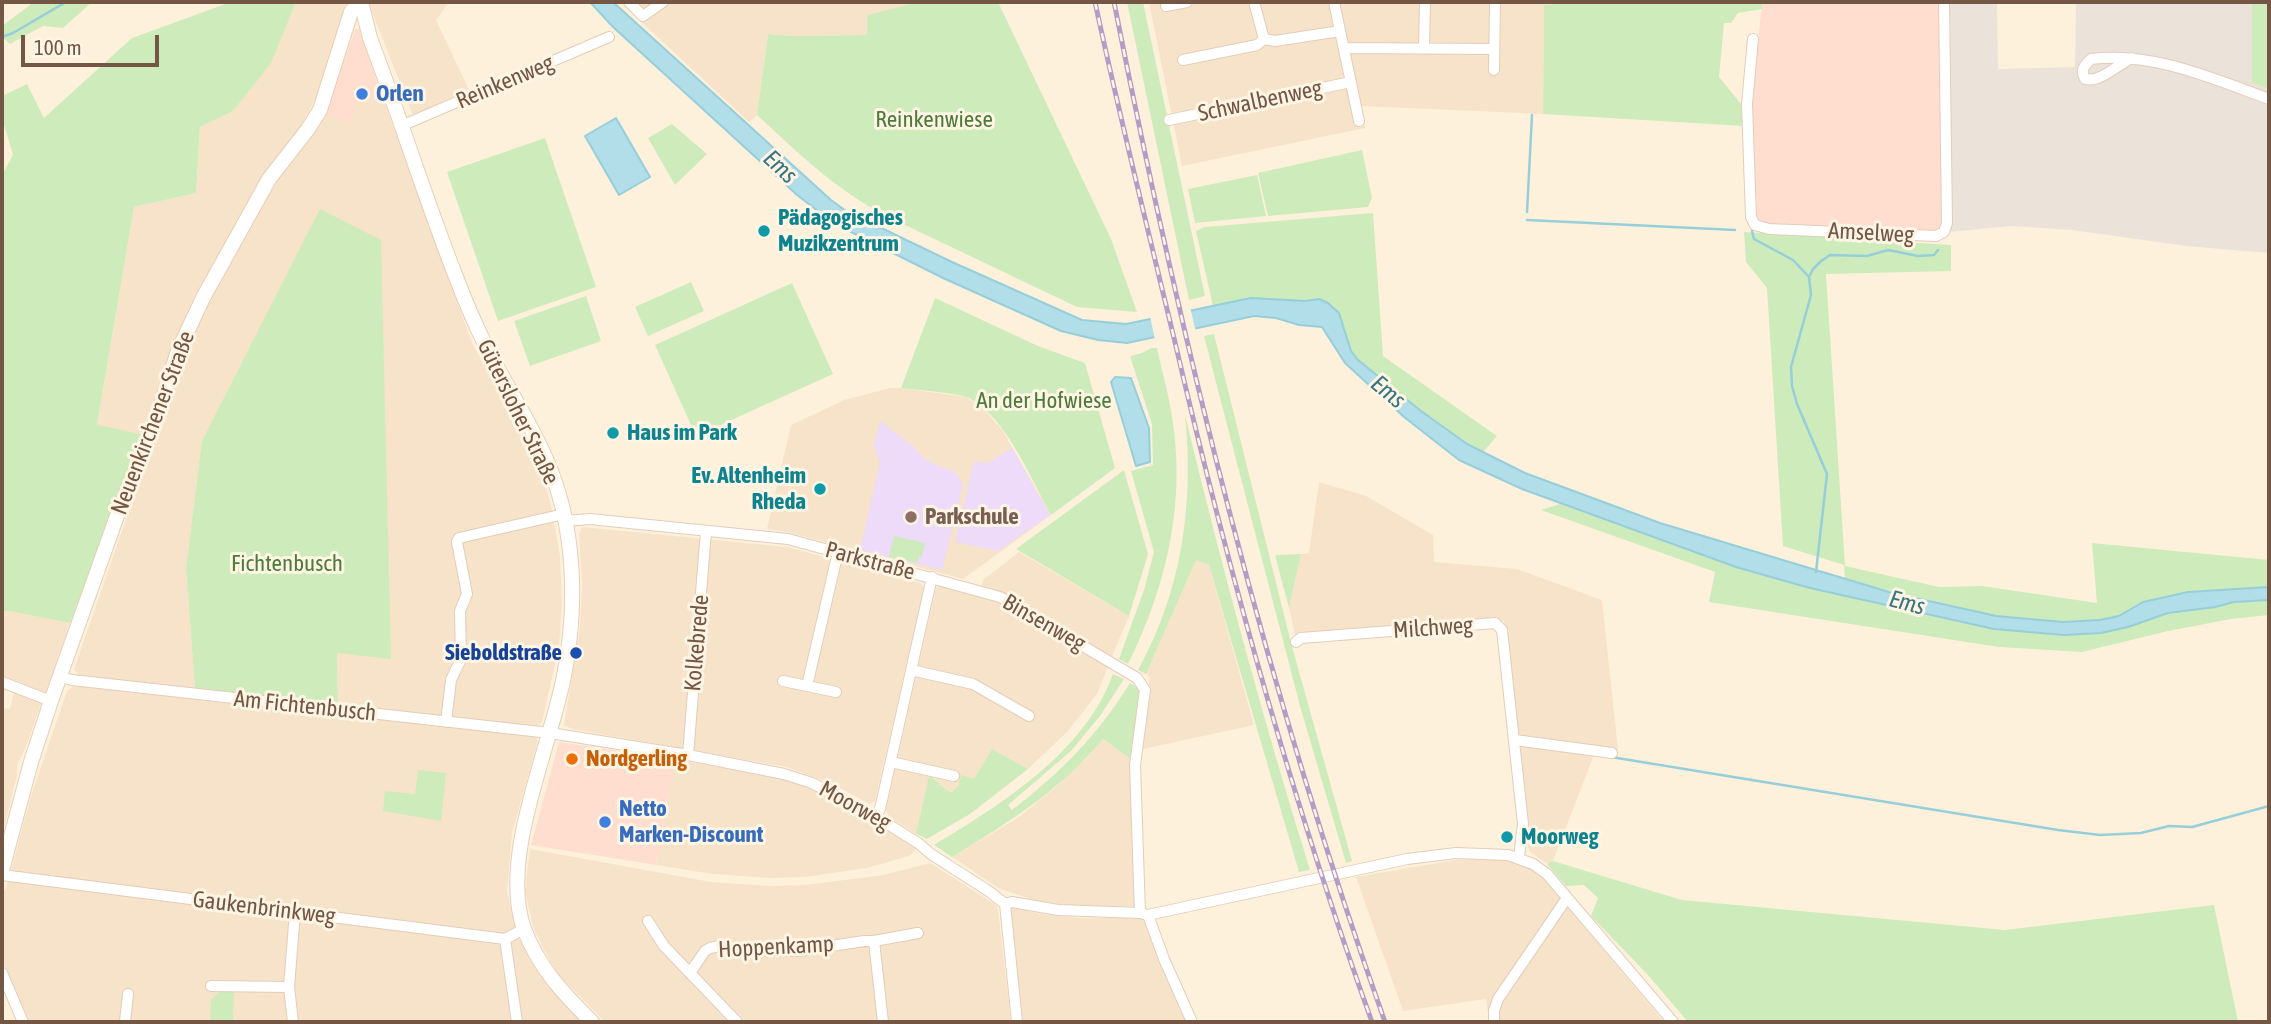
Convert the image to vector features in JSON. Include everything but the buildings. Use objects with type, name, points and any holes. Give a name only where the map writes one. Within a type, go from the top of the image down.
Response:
[{"type":"main road","name":"Gütersloher Straße","points":[[360,2],[370,38],[456,277],[483,341],[549,470],[565,518],[570,555],[571,628],[564,677],[518,858],[516,890],[524,929],[538,958],[554,984],[592,1022]]},
{"type":"main road","name":"Neuenkirchener Straße","points":[[2,872],[31,762],[51,701],[118,513],[157,416],[178,351],[204,296],[269,179],[308,130],[320,110],[351,12],[360,2]]},
{"type":"street","points":[[629,2],[643,16],[663,2]]},
{"type":"street","points":[[1166,6],[1187,2]]},
{"type":"street","points":[[1254,2],[1264,39]]},
{"type":"street","points":[[1334,2],[1359,121]]},
{"type":"street","points":[[1424,2],[1424,48]]},
{"type":"street","points":[[1494,70],[1495,2]]},
{"type":"street","name":"Amselweg","points":[[1754,39],[1747,104],[1751,217],[1755,225],[1769,229],[1936,236],[1944,232],[1947,223],[1944,2]]},
{"type":"street","points":[[1264,39],[1275,41],[1340,31]]},
{"type":"street","name":"Reinkenweg","points":[[401,126],[609,37]]},
{"type":"street","points":[[1182,60],[1257,45],[1264,39]]},
{"type":"street","points":[[1344,48],[1494,49]]},
{"type":"street","points":[[2132,58],[2157,61],[2199,73],[2269,99]]},
{"type":"street","name":"Schwalbenweg","points":[[1170,120],[1350,82]]},
{"type":"street","points":[[446,722],[451,680],[461,659],[460,611],[467,594],[457,542],[459,538],[565,518]]},
{"type":"street","name":"Parkstraße","points":[[565,518],[788,539],[932,578],[880,809],[875,816]]},
{"type":"street","name":"Kolkebrede","points":[[688,755],[706,531]]},
{"type":"street","points":[[807,686],[838,552]]},
{"type":"street","name":"Binsenweg","points":[[932,578],[1000,597],[1138,678],[1144,690],[1135,765],[1144,914]]},
{"type":"street","name":"Milchweg","points":[[1296,642],[1301,638],[1495,624],[1502,630],[1523,824],[1519,857]]},
{"type":"street","points":[[911,670],[973,684],[1029,716]]},
{"type":"street","name":"Am Fichtenbusch","points":[[60,677],[550,733]]},
{"type":"street","points":[[783,681],[836,692]]},
{"type":"street","points":[[2,682],[51,701]]},
{"type":"street","name":"Moorweg","points":[[550,733],[688,755],[793,776],[875,816],[1005,904],[1013,902],[1042,909],[1144,914],[1407,859],[1457,853],[1494,853],[1519,857],[1547,874],[1672,1022]]},
{"type":"street","points":[[1515,740],[1612,753]]},
{"type":"street","points":[[891,762],[954,776]]},
{"type":"street","name":"Gaukenbrinkweg","points":[[2,872],[505,939]]},
{"type":"street","points":[[1494,1022],[1498,999],[1567,898]]},
{"type":"street","points":[[1005,904],[1017,1022]]},
{"type":"street","points":[[293,1022],[289,986],[295,912]]},
{"type":"street","points":[[1144,914],[1192,1022]]},
{"type":"street","name":"Hoppenkamp","points":[[648,922],[664,946],[737,1022]]},
{"type":"street","points":[[517,1022],[505,939],[524,929]]},
{"type":"street","name":"Hoppenkamp","points":[[690,972],[705,951],[720,946],[758,951],[799,951],[864,941],[874,942],[918,933]]},
{"type":"street","points":[[874,942],[883,1022]]},
{"type":"street","points":[[2,973],[23,1022]]},
{"type":"street","points":[[211,986],[289,986]]},
{"type":"street","points":[[125,1022],[128,993]]},
{"type":"shaded area","points":[[296,2],[347,2],[318,94],[301,126],[263,175],[197,294],[163,373],[142,434],[97,426],[134,207],[196,193],[200,127],[233,111],[270,63]]},
{"type":"shaded area","points":[[368,2],[449,2],[436,20],[469,90],[413,115]]},
{"type":"shaded area","points":[[620,2],[918,2],[867,15],[868,35],[768,34],[757,115],[749,122]]},
{"type":"shaded area","points":[[1149,2],[1551,2],[1551,5],[1544,5],[1543,114],[1361,106],[1365,128],[1182,166]]},
{"type":"shaded area","points":[[1762,2],[1940,2],[1943,224],[1940,230],[1934,233],[1768,225],[1757,218],[1752,105]]},
{"type":"shaded area","points":[[1949,2],[1997,2],[1998,69],[2075,67],[2076,2],[2252,2],[2252,83],[2269,89],[2269,253],[2186,246],[2072,230],[2010,226],[1951,232]]},
{"type":"shaded area","points":[[355,29],[359,29],[381,93],[356,103],[350,124],[326,113]]},
{"type":"shaded area","points":[[381,93],[472,343],[499,390],[546,488],[551,505],[560,556],[562,604],[559,646],[542,722],[536,726],[338,705],[337,652],[391,658],[186,569],[195,689],[78,675],[74,669],[132,502],[165,421],[185,354],[210,300],[266,194],[326,113]]},
{"type":"shaded area","points":[[890,388],[966,397],[984,409],[1003,431],[1051,515],[963,579],[767,529],[791,425],[844,400]]},
{"type":"shaded area","name":"Parkschule","points":[[880,421],[913,446],[922,457],[954,471],[963,484],[942,570],[860,550],[880,462],[874,447]]},
{"type":"shaded area","points":[[1012,448],[1050,515],[998,551],[955,542],[974,462],[987,463]]},
{"type":"shaded area","points":[[1319,482],[1366,496],[1433,535],[1434,562],[1517,569],[1602,600],[1618,750],[1597,747],[1553,861],[1547,864],[1529,851],[1504,621],[1295,635],[1289,608],[1301,554],[1309,553]]},
{"type":"shaded area","points":[[582,527],[787,547],[920,583],[924,587],[875,801],[869,804],[835,785],[787,767],[572,729],[564,725],[580,628],[582,582],[579,534]]},
{"type":"shaded area","points":[[1019,552],[1129,616],[1111,659],[981,588],[983,580]]},
{"type":"shaded area","points":[[1196,560],[1209,565],[1254,725],[1139,750],[1150,677],[1146,674]]},
{"type":"shaded area","points":[[943,584],[999,601],[1108,667],[1097,694],[1067,732],[1028,769],[992,749],[974,779],[952,792],[945,790],[935,778],[929,777],[916,834],[889,817],[886,810],[936,588]]},
{"type":"shaded area","points":[[2,611],[70,623],[17,766],[2,837],[2,708],[10,709],[14,692],[5,688],[2,707]]},
{"type":"shaded area","points":[[74,686],[535,735],[538,741],[512,833],[507,891],[518,936],[531,962],[550,988],[582,1022],[28,1022],[2,960],[2,896],[30,799],[67,691]]},
{"type":"shaded area","points":[[1103,739],[1132,760],[1136,906],[1069,906],[1034,900],[1000,889],[952,857],[1016,819],[1084,761]]},
{"type":"shaded area","points":[[559,742],[674,759],[656,865],[531,845]]},
{"type":"shaded area","points":[[674,759],[792,781],[810,787],[917,849],[909,856],[867,868],[805,877],[770,878],[713,874],[656,865]]},
{"type":"shaded area","points":[[530,849],[711,882],[770,886],[805,885],[884,875],[930,863],[996,905],[1011,1022],[605,1022],[559,975],[533,927],[525,890]]},
{"type":"shaded area","points":[[1508,859],[1530,868],[1543,878],[1664,1022],[1489,1022],[1486,999],[1403,1011],[1356,877],[1456,860]]},
{"type":"shaded area","points":[[1013,907],[1040,914],[1082,918],[1145,918],[1158,960],[1186,1022],[1022,1022],[1009,911]]},
{"type":"green space","points":[[34,2],[92,2],[63,28],[43,26],[10,44],[2,37],[2,26]]},
{"type":"green space","points":[[231,2],[296,2],[271,63],[233,111],[200,127],[196,193],[134,207],[97,425],[142,434],[70,623],[2,611],[2,175],[13,155],[2,118],[2,96],[27,84],[44,118],[132,38]]},
{"type":"green space","name":"Reinkenwiese","points":[[918,2],[998,2],[1111,239],[1137,312],[1077,307],[882,214],[831,180],[757,115],[768,34],[867,35],[867,15]]},
{"type":"green space","points":[[1127,2],[1143,2],[1205,296],[1189,300]]},
{"type":"green space","points":[[1551,2],[1762,2],[1762,9],[1738,13],[1731,23],[1724,23],[1719,77],[1741,104],[1743,126],[1543,114],[1544,5],[1551,5]]},
{"type":"green space","points":[[2252,2],[2269,2],[2269,89],[2252,83]]},
{"type":"green space","points":[[672,124],[707,154],[675,185],[648,138]]},
{"type":"green space","points":[[545,138],[596,287],[498,321],[447,172]]},
{"type":"green space","points":[[1362,150],[1372,198],[1368,207],[1268,216],[1258,173]]},
{"type":"green space","points":[[1257,175],[1266,216],[1195,223],[1188,189]]},
{"type":"green space","name":"Fichtenbusch","points":[[320,209],[381,240],[391,659],[337,653],[338,705],[195,689],[186,569],[202,441]]},
{"type":"green space","points":[[1373,213],[1383,356],[1497,436],[1484,451],[1434,423],[1358,360],[1351,351],[1339,313],[1319,299],[1305,301],[1251,298],[1213,306],[1196,231],[1205,227]]},
{"type":"green space","points":[[1744,232],[1951,245],[1951,271],[1826,274],[1845,566],[1939,587],[1982,586],[2097,603],[2092,543],[2269,560],[2269,587],[2143,602],[2119,616],[2063,622],[1996,616],[1845,580],[1844,565],[1783,546],[1767,288],[1746,262]]},
{"type":"green space","points":[[691,282],[704,311],[648,336],[635,307]]},
{"type":"green space","points":[[792,283],[833,374],[696,436],[655,345]]},
{"type":"green space","points":[[586,296],[601,341],[530,366],[514,321]]},
{"type":"green space","name":"An der Hofwiese","points":[[935,298],[1038,346],[1085,363],[1115,468],[1051,515],[1016,449],[993,417],[980,405],[959,395],[901,388]]},
{"type":"green space","points":[[1214,334],[1291,643],[1352,861],[1346,863],[1300,706],[1204,336]]},
{"type":"green space","points":[[1157,348],[1171,410],[1176,491],[1161,580],[1141,637],[1128,664],[1119,659],[1144,590],[1154,552],[1131,471],[1153,465],[1152,424],[1130,356]]},
{"type":"green space","points":[[1185,415],[1244,643],[1310,870],[1299,872],[1209,565],[1196,560],[1146,674],[1138,670],[1165,609],[1181,546],[1188,481]]},
{"type":"green space","points":[[1124,470],[1148,554],[1129,616],[1016,549]]},
{"type":"green space","points":[[1560,504],[1736,567],[1810,588],[1994,629],[2064,635],[2101,633],[2168,613],[2234,602],[2269,600],[2269,615],[2168,631],[2082,652],[1999,647],[1709,602],[1715,572],[1541,510]]},
{"type":"green space","points":[[894,536],[925,543],[922,557],[919,556],[917,563],[889,557]]},
{"type":"green space","points":[[1301,554],[1289,608],[1275,555]]},
{"type":"green space","points":[[1113,674],[1124,679],[1100,716],[1071,751],[1008,805],[1012,810],[1062,767],[1105,720],[1130,683],[1141,690],[1132,760],[1103,739],[1052,790],[973,844],[952,857],[934,845],[987,812],[1062,752],[1083,728],[1100,702]]},
{"type":"green space","points":[[992,749],[1028,769],[970,814],[927,839],[916,834],[929,776],[952,792],[959,786],[961,775],[974,779]]},
{"type":"green space","points":[[418,770],[446,773],[441,821],[383,811],[385,791],[415,794]]},
{"type":"green space","points":[[1553,861],[1682,900],[2005,930],[2214,905],[2238,1022],[1688,1022],[1648,975],[1591,916],[1598,898],[1584,885],[1566,886],[1547,864]]},
{"type":"green space","points":[[220,991],[234,991],[233,1022],[210,1022],[211,1000]]},
{"type":"water","name":"Ems","points":[[590,2],[613,2],[846,211],[1082,320],[1126,324],[1251,298],[1305,301],[1319,299],[1339,313],[1351,351],[1358,360],[1467,444],[1525,473],[1660,523],[1889,592],[1996,616],[2063,622],[2119,616],[2143,602],[2188,592],[2269,587],[2269,600],[2234,602],[2168,613],[2101,633],[2064,635],[1994,629],[1810,588],[1736,567],[1522,489],[1459,460],[1404,417],[1345,363],[1322,327],[1254,316],[1127,343],[1098,340],[1061,331],[943,278],[835,224],[797,195],[613,27]]},
{"type":"water","points":[[616,118],[650,177],[619,195],[585,136]]},
{"type":"water","points":[[1115,377],[1131,378],[1149,428],[1150,462],[1136,466],[1111,382]]},
{"type":"pier","points":[[1190,307],[1196,332],[1155,340],[1150,316]]},
{"type":"waterway","points":[[2,37],[66,2]]},
{"type":"waterway","points":[[1527,212],[1532,115]]},
{"type":"waterway","points":[[1527,220],[1735,230]]},
{"type":"waterway","points":[[1752,231],[1754,239],[1793,260],[1809,277]]},
{"type":"waterway","points":[[1816,572],[1827,474],[1797,404],[1791,367],[1811,295],[1809,277],[1813,269],[1830,255],[1867,256],[1888,250],[1918,256],[1934,255],[1938,250]]},
{"type":"waterway","points":[[1611,757],[2100,835],[2141,833],[2169,826],[2192,827],[2269,806]]},
{"type":"railway","points":[[1095,2],[1123,128],[1239,597],[1314,853],[1372,1022]]},
{"type":"railway","points":[[1114,2],[1168,260],[1231,517],[1302,771],[1385,1022]]},
{"type":"place","name":"Orlen","points":[[362,94]]},
{"type":"place","name":"Pädagogisches Muzikzentrum","points":[[764,231]]},
{"type":"place","name":"Haus im Park","points":[[613,433]]},
{"type":"place","name":"Ev. Altenheim Rheda","points":[[820,489]]},
{"type":"place","name":"Parkschule","points":[[911,517]]},
{"type":"place","name":"Sieboldstraße","points":[[576,653]]},
{"type":"place","name":"Nordgerling","points":[[572,759]]},
{"type":"place","name":"Netto Marken-Discount","points":[[605,822]]},
{"type":"place","name":"Moorweg","points":[[1507,837]]}]
